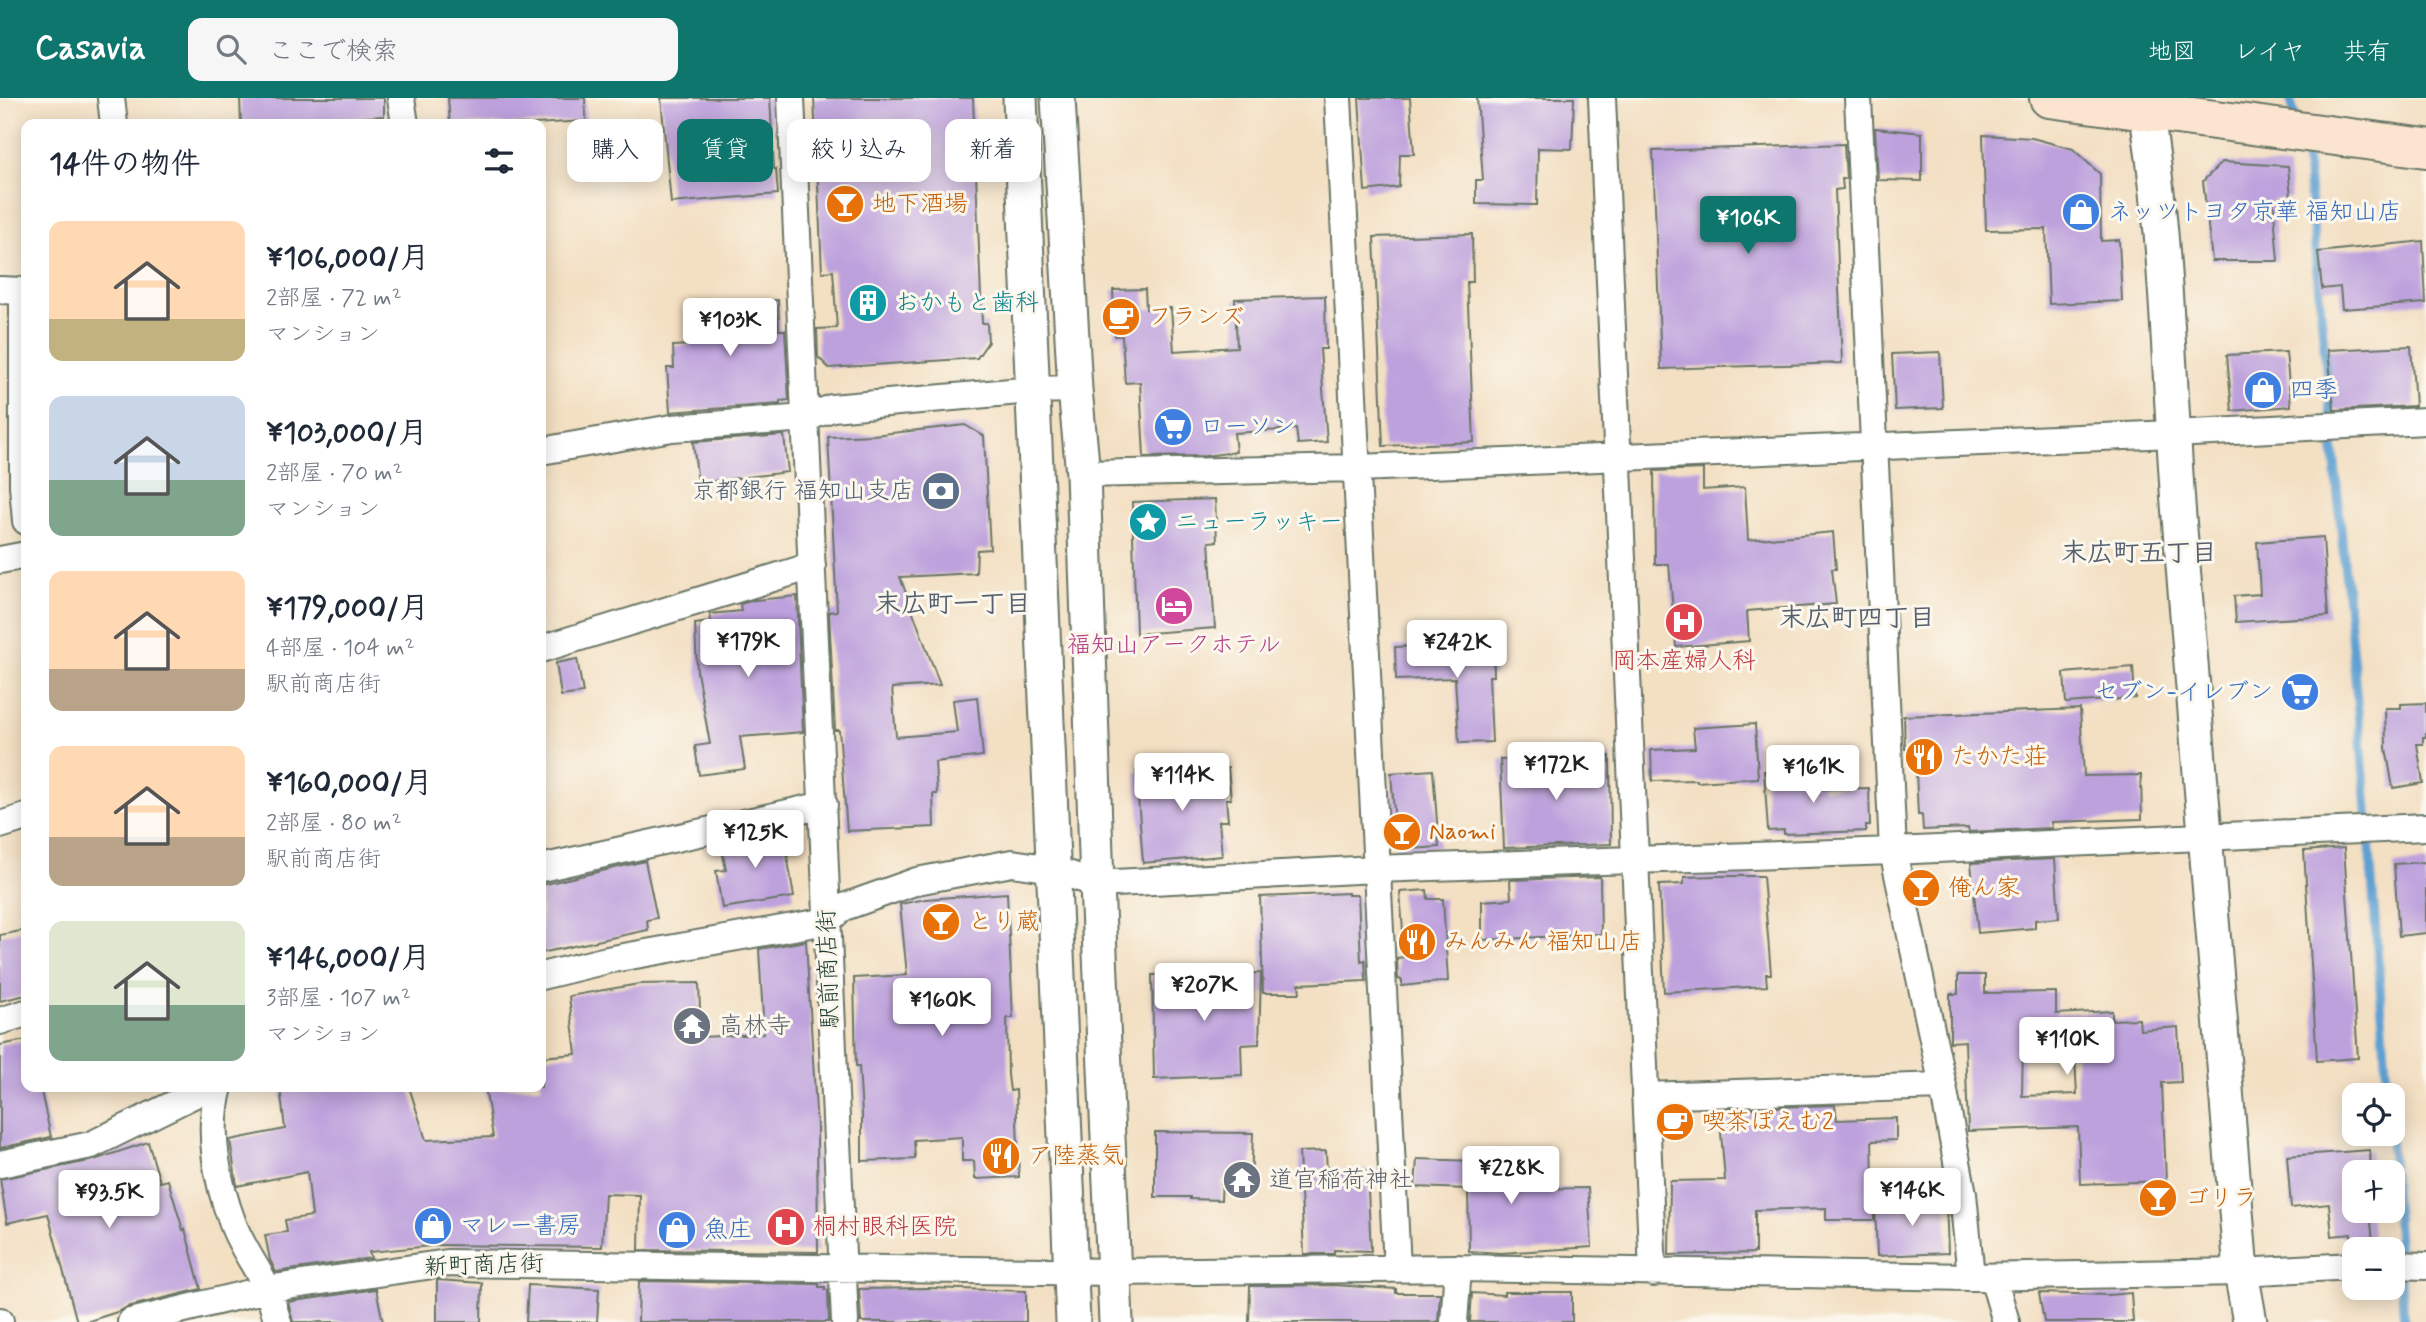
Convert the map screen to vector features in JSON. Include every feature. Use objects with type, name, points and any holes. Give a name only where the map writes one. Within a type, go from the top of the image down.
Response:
[{"type":"main road","points":[[2049,98],[2145,105],[2426,148]]},
{"type":"street","points":[[111,98],[113,119]]},
{"type":"street","points":[[401,98],[404,119]]},
{"type":"street","name":"駅前商店街","points":[[791,98],[845,1322]]},
{"type":"street","points":[[1020,98],[1073,1322]]},
{"type":"street","points":[[1058,98],[1075,389],[1083,474],[1116,1322]]},
{"type":"street","points":[[1338,98],[1397,1268]]},
{"type":"street","points":[[1602,98],[1653,1273]]},
{"type":"street","points":[[1858,98],[1893,851],[1982,1277],[2006,1322]]},
{"type":"street","points":[[2145,105],[2160,210],[2173,434],[2204,836],[2241,1272],[2250,1322]]},
{"type":"street","points":[[0,290],[21,291]]},
{"type":"street","points":[[546,450],[672,428],[806,418],[832,408],[1032,390],[1075,389]]},
{"type":"street","points":[[1083,474],[1358,468],[1616,458],[2426,421]]},
{"type":"street","points":[[0,560],[21,556]]},
{"type":"street","points":[[546,647],[812,566]]},
{"type":"street","points":[[546,867],[824,805]]},
{"type":"street","points":[[0,825],[21,819]]},
{"type":"street","points":[[546,975],[607,961],[827,921],[844,907],[917,881],[1012,863],[1053,869],[1097,884],[1375,869],[1893,851],[2426,827]]},
{"type":"street","points":[[0,1021],[21,1015]]},
{"type":"street","points":[[1645,1096],[1943,1086]]},
{"type":"street","points":[[0,1164],[91,1145],[199,1092]]},
{"type":"street","points":[[218,1092],[214,1147],[233,1225],[267,1289],[278,1322]]},
{"type":"street","name":"新町商店街","points":[[131,1322],[267,1289],[447,1263],[1071,1272],[1458,1268],[1982,1277],[2241,1272],[2342,1267]]},
{"type":"street","points":[[1454,1322],[1458,1268]]},
{"type":"building","points":[[240,98],[384,98],[384,116],[241,119]]},
{"type":"building","points":[[448,98],[585,98],[586,119],[546,123],[546,119],[450,119]]},
{"type":"building","points":[[661,98],[770,98],[771,119],[677,119],[677,182],[773,182],[773,151],[778,194],[671,203]]},
{"type":"building","points":[[814,98],[973,98],[974,119],[945,119],[945,182],[976,182],[982,323],[987,323],[988,342],[977,358],[829,368],[818,357],[817,329],[837,328],[833,271],[822,272],[818,182],[931,182],[931,119],[815,119]]},
{"type":"building","points":[[1359,98],[1410,98],[1414,154],[1400,154],[1399,187],[1365,191]]},
{"type":"building","points":[[1477,98],[1574,98],[1572,149],[1538,148],[1537,205],[1476,204],[1476,180],[1483,180]]},
{"type":"building","points":[[1875,128],[1922,133],[1922,181],[1878,180]]},
{"type":"building","points":[[1983,135],[2032,138],[2073,149],[2100,174],[2101,241],[2119,240],[2122,301],[2049,304],[2046,229],[1986,230]]},
{"type":"building","points":[[1844,144],[1846,179],[1842,179],[1843,189],[1835,190],[1842,363],[1661,369],[1653,151]]},
{"type":"building","points":[[2222,162],[2288,166],[2291,198],[2273,200],[2278,261],[2212,261],[2203,181]]},
{"type":"building","points":[[1472,234],[1473,282],[1467,282],[1474,442],[1383,446],[1374,237]]},
{"type":"building","points":[[2423,241],[2426,303],[2342,309],[2340,287],[2322,289],[2318,252]]},
{"type":"building","points":[[1145,289],[1146,309],[1171,308],[1174,351],[1237,347],[1235,299],[1325,296],[1326,349],[1320,349],[1327,442],[1298,444],[1296,429],[1234,433],[1236,452],[1205,456],[1144,457],[1140,382],[1125,383],[1122,336],[1115,336],[1113,290]]},
{"type":"building","points":[[778,300],[779,330],[785,330],[789,400],[780,401],[780,404],[670,412],[667,368],[674,368],[673,346],[691,345],[688,305]]},
{"type":"building","points":[[2411,346],[2415,406],[2334,410],[2328,350]]},
{"type":"building","points":[[1940,352],[1943,408],[1895,410],[1892,354]]},
{"type":"building","points":[[2286,352],[2291,406],[2232,411],[2227,355]]},
{"type":"building","points":[[965,425],[984,436],[990,549],[977,550],[976,573],[900,577],[940,685],[892,688],[896,737],[957,732],[953,700],[977,697],[983,756],[935,762],[937,794],[933,794],[934,827],[847,831],[839,730],[835,730],[829,612],[837,611],[828,437]]},
{"type":"building","points":[[784,435],[788,472],[698,483],[693,442]]},
{"type":"building","points":[[1703,469],[1703,490],[1745,487],[1748,540],[1833,532],[1836,569],[1832,569],[1836,604],[1747,611],[1749,641],[1676,647],[1669,564],[1655,564],[1654,471]]},
{"type":"building","points":[[1215,499],[1217,541],[1209,542],[1215,628],[1136,634],[1132,502]]},
{"type":"building","points":[[2323,537],[2328,616],[2236,622],[2234,596],[2260,594],[2257,542]]},
{"type":"building","points":[[797,596],[803,732],[740,737],[745,769],[699,775],[695,746],[710,744],[697,672],[695,624],[711,622],[710,614],[741,611],[740,604]]},
{"type":"building","points":[[1493,640],[1494,676],[1489,676],[1492,742],[1459,743],[1455,678],[1396,680],[1395,647],[1467,644],[1467,641]]},
{"type":"building","points":[[577,659],[583,693],[561,696],[556,663]]},
{"type":"building","points":[[2133,667],[2135,698],[2066,703],[2064,673]]},
{"type":"building","points":[[2426,703],[2426,737],[2423,737],[2423,744],[2417,744],[2423,783],[2393,788],[2386,748],[2385,708]]},
{"type":"building","points":[[2080,709],[2084,776],[2141,775],[2142,819],[2051,822],[2052,828],[1969,832],[1968,828],[1923,830],[1922,815],[1918,815],[1915,749],[1905,749],[1904,716]]},
{"type":"building","points":[[1755,724],[1758,778],[1697,782],[1652,781],[1651,750],[1695,748],[1693,728]]},
{"type":"building","points":[[1610,756],[1611,844],[1504,848],[1500,759]]},
{"type":"building","points":[[1228,768],[1231,799],[1226,799],[1228,821],[1219,821],[1222,856],[1143,863],[1136,771]]},
{"type":"building","points":[[1433,770],[1439,847],[1397,850],[1391,773]]},
{"type":"building","points":[[1800,770],[1800,777],[1808,776],[1808,781],[1822,780],[1823,789],[1869,788],[1870,826],[1866,826],[1866,831],[1784,834],[1784,830],[1768,831],[1764,771]]},
{"type":"building","points":[[786,829],[789,842],[785,842],[794,897],[722,908],[716,871],[726,870],[721,844]]},
{"type":"building","points":[[2344,848],[2358,1058],[2317,1061],[2304,851]]},
{"type":"building","points":[[2055,859],[2059,918],[2035,920],[2035,928],[1978,933],[1971,863]]},
{"type":"building","points":[[645,861],[657,918],[647,920],[648,930],[546,952],[546,884]]},
{"type":"building","points":[[2426,862],[2426,933],[2399,936],[2394,864]]},
{"type":"building","points":[[1763,876],[1771,974],[1766,974],[1767,986],[1664,992],[1659,885],[1684,884],[1684,877]]},
{"type":"building","points":[[1600,877],[1601,934],[1482,940],[1482,901],[1511,899],[1510,880]]},
{"type":"building","points":[[1427,890],[1428,899],[1443,899],[1448,981],[1402,986],[1402,980],[1398,979],[1397,958],[1405,957],[1400,892]]},
{"type":"building","points":[[1007,893],[1013,1018],[1007,1018],[1008,1075],[1010,1091],[1016,1090],[1019,1177],[975,1179],[974,1161],[962,1161],[962,1137],[914,1140],[915,1159],[862,1161],[854,978],[907,975],[900,904],[926,899]]},
{"type":"building","points":[[1348,893],[1358,895],[1361,961],[1365,960],[1366,981],[1299,984],[1300,993],[1263,993],[1260,897]]},
{"type":"building","points":[[21,931],[21,996],[0,1001],[0,935]]},
{"type":"building","points":[[806,941],[817,1128],[818,1252],[639,1250],[640,1195],[605,1194],[602,1247],[441,1245],[369,1252],[371,1258],[276,1272],[270,1260],[265,1235],[287,1232],[285,1220],[312,1216],[307,1172],[237,1186],[230,1140],[285,1129],[281,1092],[411,1092],[426,1140],[493,1137],[486,1092],[546,1092],[546,1057],[576,1054],[569,996],[639,984],[699,983],[701,1037],[764,1034],[759,949]]},
{"type":"building","points":[[1261,973],[1259,1044],[1241,1045],[1242,1075],[1154,1079],[1152,975]]},
{"type":"building","points":[[1958,975],[1985,975],[1985,993],[2056,992],[2056,1014],[2112,1011],[2112,1020],[2139,1019],[2140,1030],[2178,1027],[2181,1082],[2162,1083],[2166,1181],[2080,1184],[2078,1127],[1968,1131],[1965,1041],[1950,1042],[1950,994],[1958,994]],"holes":[[[2074,1040],[2077,1094],[2022,1096],[2023,1041]]]},
{"type":"building","points":[[21,1041],[21,1092],[41,1092],[51,1137],[0,1148],[0,1045]]},
{"type":"building","points":[[1835,1105],[1837,1120],[1896,1118],[1896,1140],[1872,1141],[1874,1220],[1826,1220],[1826,1208],[1755,1210],[1755,1253],[1669,1255],[1670,1181],[1725,1180],[1719,1109]]},
{"type":"building","points":[[1155,1132],[1253,1133],[1251,1182],[1222,1180],[1221,1200],[1155,1197]]},
{"type":"building","points":[[148,1142],[160,1182],[168,1180],[201,1289],[127,1307],[86,1322],[77,1322],[48,1214],[7,1223],[0,1179],[94,1160]]},
{"type":"building","points":[[2370,1150],[2370,1160],[2342,1160],[2342,1223],[2371,1223],[2372,1237],[2351,1237],[2351,1234],[2332,1236],[2329,1204],[2291,1208],[2287,1156]]},
{"type":"building","points":[[1326,1151],[1327,1173],[1367,1170],[1371,1251],[1334,1250],[1334,1254],[1304,1254],[1299,1152]]},
{"type":"building","points":[[1475,1151],[1512,1151],[1512,1184],[1515,1183],[1516,1189],[1588,1188],[1592,1247],[1501,1253],[1469,1251],[1468,1189],[1415,1187],[1417,1159],[1475,1161]]},
{"type":"building","points":[[1946,1201],[1948,1253],[1877,1256],[1875,1204]]},
{"type":"building","points":[[437,1280],[482,1283],[481,1322],[437,1322]]},
{"type":"building","points":[[639,1281],[819,1284],[819,1287],[828,1290],[829,1322],[638,1322]]},
{"type":"building","points":[[528,1285],[599,1289],[597,1322],[526,1322]]},
{"type":"building","points":[[1333,1285],[1396,1289],[1396,1293],[1440,1293],[1438,1322],[1249,1322],[1250,1286]]},
{"type":"building","points":[[376,1289],[383,1322],[293,1322],[288,1302]]},
{"type":"building","points":[[859,1289],[1026,1291],[1026,1322],[861,1322]]},
{"type":"building","points":[[1504,1292],[1572,1292],[1572,1322],[1470,1322],[1472,1293],[1504,1295]]},
{"type":"building","points":[[2039,1293],[2131,1293],[2133,1322],[2044,1322]]},
{"type":"waterway","points":[[2290,98],[2296,120]]},
{"type":"waterway","points":[[2301,140],[2307,163],[2366,797],[2387,1083]]},
{"type":"waterway","points":[[2391,1146],[2404,1322]]},
{"type":"place","name":"地下酒場","points":[[845,204]]},
{"type":"place","name":"ネッツトヨタ京華 福知山店","points":[[2081,212]]},
{"type":"place","name":"おかもと歯科","points":[[868,303]]},
{"type":"place","name":"フランズ","points":[[1121,317]]},
{"type":"place","name":"四季","points":[[2263,390]]},
{"type":"place","name":"ローソン","points":[[1173,427]]},
{"type":"place","name":"京都銀行 福知山支店","points":[[941,491]]},
{"type":"place","name":"ニューラッキー","points":[[1148,522]]},
{"type":"place","name":"福知山アークホテル","points":[[1174,606]]},
{"type":"place","name":"岡本産婦人科","points":[[1684,622]]},
{"type":"place","name":"セブン-イレブン","points":[[2300,692]]},
{"type":"place","name":"たかた荘","points":[[1924,757]]},
{"type":"place","name":"Naomi","points":[[1402,832]]},
{"type":"place","name":"俺ん家","points":[[1921,888]]},
{"type":"place","name":"とり蔵","points":[[941,922]]},
{"type":"place","name":"みんみん 福知山店","points":[[1417,942]]},
{"type":"place","name":"高林寺","points":[[692,1026]]},
{"type":"place","name":"喫茶ぽえむ2","points":[[1675,1122]]},
{"type":"place","name":"ア陸蒸気","points":[[1001,1156]]},
{"type":"place","name":"道官稲荷神社","points":[[1242,1180]]},
{"type":"place","name":"ゴリラ","points":[[2158,1198]]},
{"type":"place","name":"マレー書房","points":[[433,1226]]},
{"type":"place","name":"桐村眼科医院","points":[[786,1227]]},
{"type":"place","name":"魚庄","points":[[677,1230]]},
{"type":"district","name":"末広町五丁目","points":[[2139,554]]},
{"type":"district","name":"末広町一丁目","points":[[953,605]]},
{"type":"district","name":"末広町四丁目","points":[[1857,619]]}]
